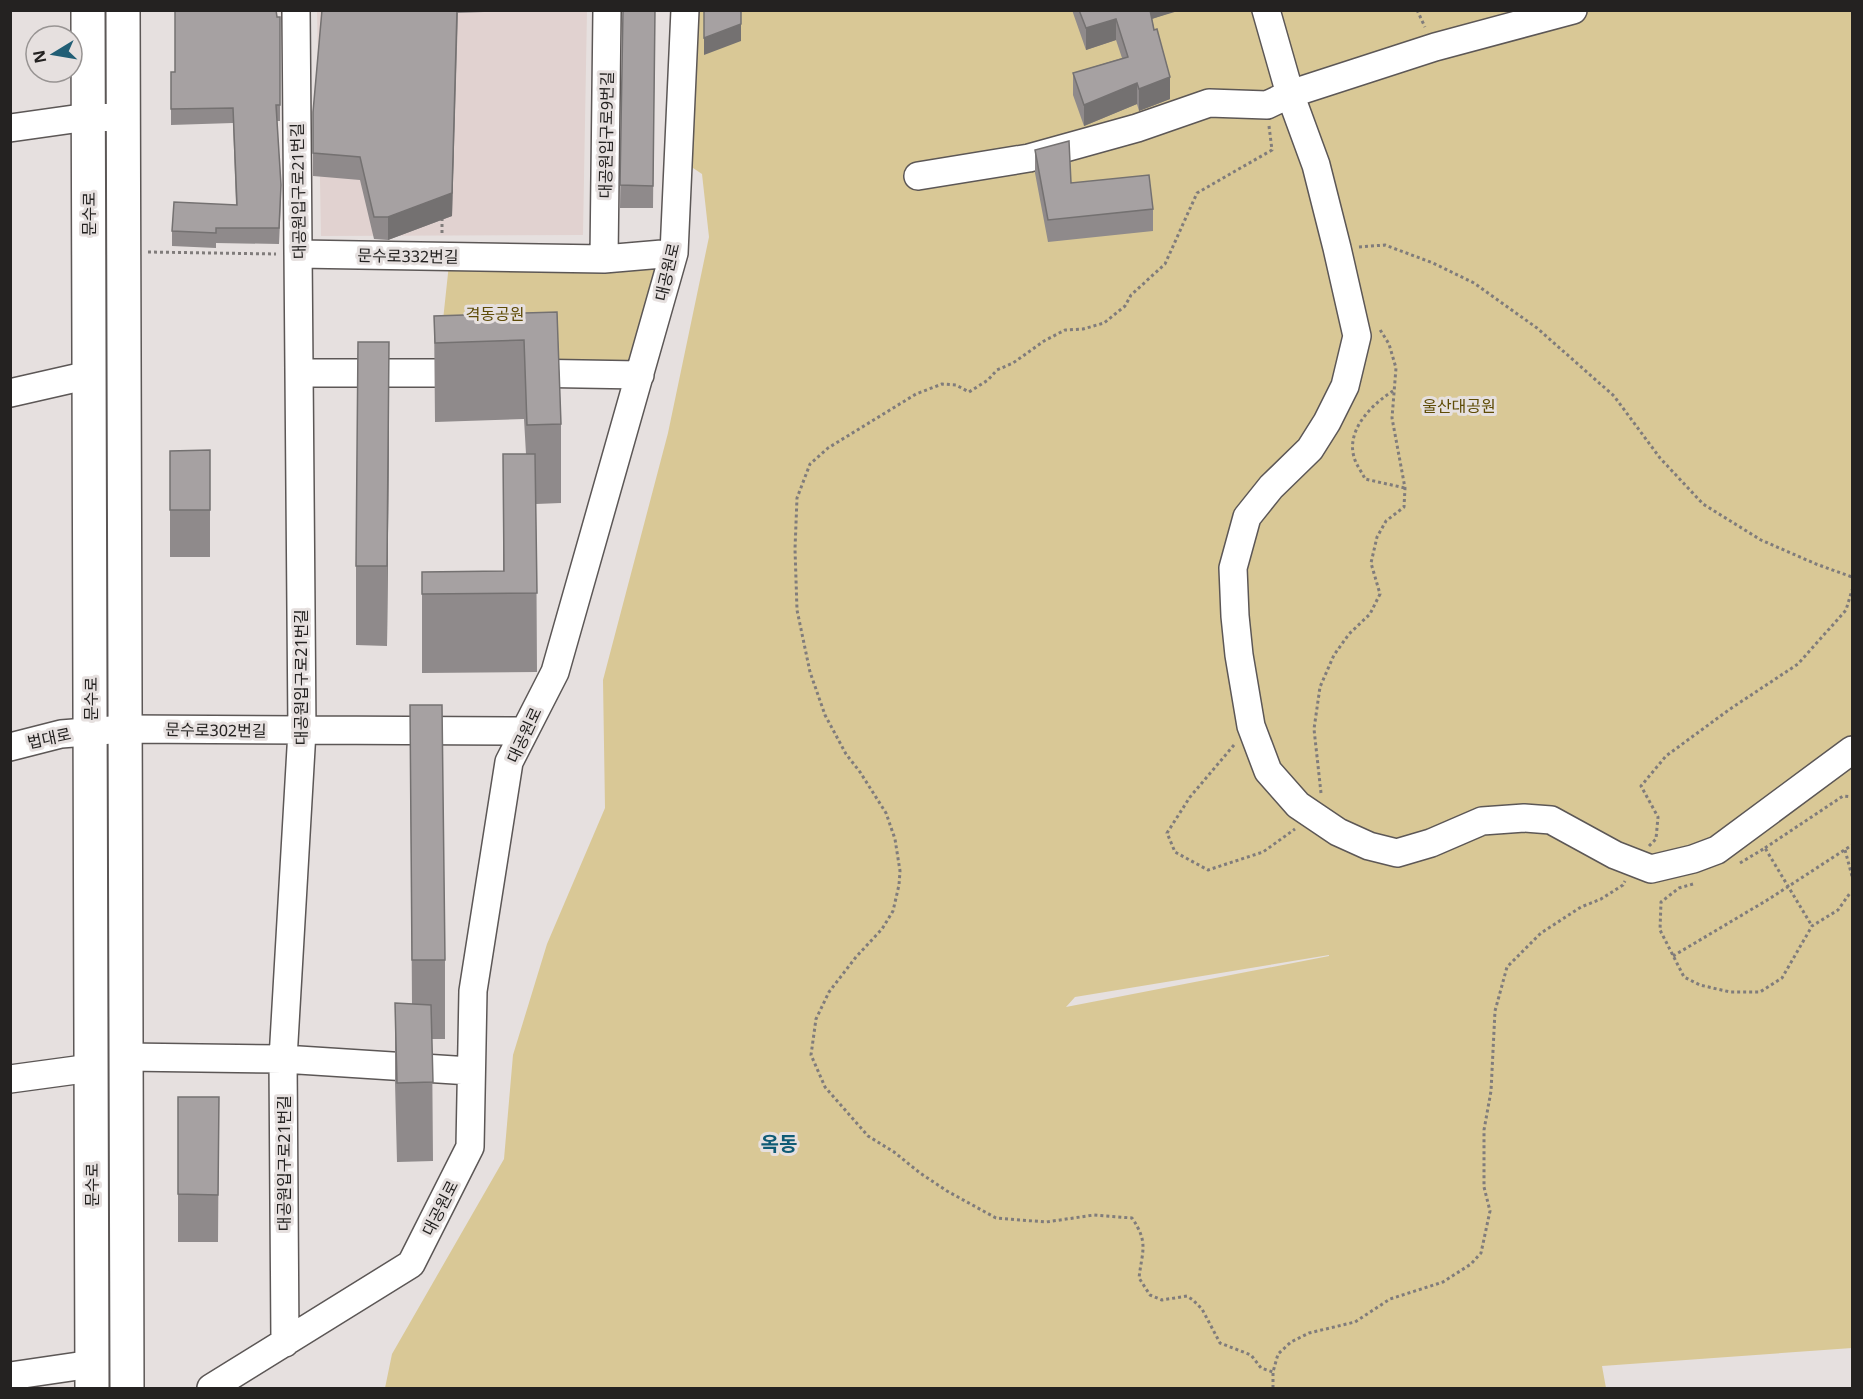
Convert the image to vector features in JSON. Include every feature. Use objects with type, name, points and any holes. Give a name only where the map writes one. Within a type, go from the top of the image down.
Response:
[{"type":"main road","name":"문수로","points":[[88,10],[92,1376]]},
{"type":"main road","name":"문수로","points":[[123,10],[127,1389]]},
{"type":"street","name":"대공원입구로21번길","points":[[285,1343],[283,1059],[302,731],[296,10]]},
{"type":"street","name":"대공원입구로9번길","points":[[604,259],[607,10]]},
{"type":"street","name":"대공원로","points":[[211,1389],[411,1264],[470,1147],[473,991],[510,762],[555,672],[674,253],[685,10]]},
{"type":"street","points":[[1266,10],[1279,99],[1316,165],[1357,336],[1345,386],[1327,422],[1310,449],[1271,487],[1247,517],[1233,568],[1239,655],[1251,726],[1268,771],[1298,805],[1338,832],[1369,846],[1397,853],[1431,843],[1482,821],[1524,818],[1551,820],[1615,855],[1651,869],[1693,859],[1717,850],[1852,750]]},
{"type":"street","points":[[918,176],[1029,158],[1137,128],[1209,103],[1279,99],[1436,47],[1573,10]]},
{"type":"street","points":[[10,128],[88,117],[123,117]]},
{"type":"street","name":"문수로332번길","points":[[299,254],[604,259],[674,253]]},
{"type":"street","points":[[300,373],[640,375]]},
{"type":"street","points":[[10,393],[89,375]]},
{"type":"street","name":"법대로","points":[[10,747],[61,734],[124,729]]},
{"type":"street","name":"문수로302번길","points":[[124,729],[524,731]]},
{"type":"street","points":[[126,1057],[283,1059],[470,1071]]},
{"type":"street","points":[[10,1079],[92,1068]]},
{"type":"street","points":[[10,1376],[92,1376]]},
{"type":"path","points":[[1273,1372],[1261,1368],[1251,1355],[1220,1343],[1202,1309],[1187,1296],[1162,1300],[1150,1295],[1139,1278],[1144,1244],[1141,1231],[1132,1218],[1094,1215],[1046,1222],[996,1218],[947,1191],[868,1136],[825,1087],[811,1055],[816,1019],[829,992],[856,957],[882,929],[893,911],[900,871],[895,839],[886,813],[860,771],[846,754],[825,715],[810,672],[797,610],[795,549],[797,498],[810,464],[828,448],[916,394],[942,384],[956,385],[969,392],[988,380],[997,370],[1013,363],[1044,341],[1065,330],[1083,329],[1104,323],[1125,306],[1131,295],[1165,264],[1197,193],[1272,150],[1279,99]]},
{"type":"path","points":[[441,256],[442,209]]},
{"type":"path","points":[[1337,248],[1385,245],[1433,263],[1474,283],[1537,328],[1614,396],[1660,458],[1703,504],[1761,540],[1852,577]]},
{"type":"path","points":[[143,252],[299,254]]},
{"type":"path","points":[[1251,726],[1190,797],[1167,833],[1175,852],[1208,870],[1263,852],[1318,818],[1314,729],[1320,687],[1334,654],[1349,634],[1370,614],[1380,594],[1371,563],[1377,537],[1386,521],[1404,507],[1405,488],[1392,418],[1396,368],[1389,344],[1379,327]]},
{"type":"path","points":[[1394,391],[1369,411],[1353,433],[1353,457],[1365,479],[1405,488]]},
{"type":"path","points":[[1273,1389],[1273,1372],[1278,1354],[1291,1342],[1309,1334],[1355,1322],[1390,1299],[1443,1282],[1471,1264],[1481,1252],[1490,1210],[1484,1187],[1484,1130],[1491,1090],[1495,1011],[1507,967],[1541,933],[1581,907],[1623,885],[1640,855],[1656,839],[1658,817],[1641,786],[1666,756],[1798,664],[1846,610],[1852,590]]},
{"type":"path","points":[[1737,864],[1843,796],[1852,797]]},
{"type":"path","points":[[1673,956],[1852,845]]},
{"type":"path","points":[[1765,848],[1812,926]]},
{"type":"path","points":[[1845,850],[1852,876]]},
{"type":"path","points":[[1699,882],[1678,888],[1661,902],[1659,930],[1684,978],[1700,985],[1730,992],[1760,992],[1782,978],[1812,926],[1838,910],[1850,893]]},
{"type":"shaded area","points":[[317,11],[587,11],[583,235],[321,236]]},
{"type":"green space","name":"울산대공원","points":[[692,11],[1852,11],[1852,1348],[1602,1366],[1606,1388],[385,1388],[392,1354],[504,1159],[513,1055],[547,944],[605,808],[603,680],[668,433],[709,237],[702,174],[690,166]],"holes":[[[1329,956],[1066,1007],[1075,997]]]},
{"type":"green space","name":"격동공원","points":[[449,264],[660,267],[629,361],[438,367]]},
{"type":"building","points":[[175,10],[276,10],[277,17],[280,17],[280,105],[276,105],[281,185],[279,228],[216,228],[216,233],[172,231],[174,202],[237,205],[233,108],[171,109],[171,72],[175,72]]},
{"type":"building","points":[[322,10],[457,10],[452,193],[388,217],[374,217],[360,157],[313,153],[313,112]]},
{"type":"building","points":[[623,10],[655,10],[653,186],[620,185]]},
{"type":"building","points":[[704,10],[741,10],[741,24],[704,38]]},
{"type":"building","points":[[1079,10],[1150,10],[1154,30],[1157,29],[1170,77],[1139,89],[1137,83],[1084,105],[1073,73],[1128,57],[1116,19],[1086,28]]},
{"type":"building","points":[[1069,141],[1071,183],[1149,175],[1153,209],[1048,220],[1035,150]]},
{"type":"building","points":[[557,312],[561,424],[527,425],[524,340],[435,343],[434,316]]},
{"type":"building","points":[[358,342],[389,342],[387,566],[356,566]]},
{"type":"building","points":[[210,450],[210,510],[170,510],[170,451]]},
{"type":"building","points":[[503,454],[535,454],[537,593],[422,594],[422,572],[504,571]]},
{"type":"building","points":[[410,705],[442,705],[445,960],[412,960]]},
{"type":"building","points":[[395,1003],[431,1005],[433,1082],[397,1083]]},
{"type":"building","points":[[178,1097],[219,1097],[218,1195],[178,1194]]},
{"type":"district","name":"옥동","points":[[779,1144]]}]
